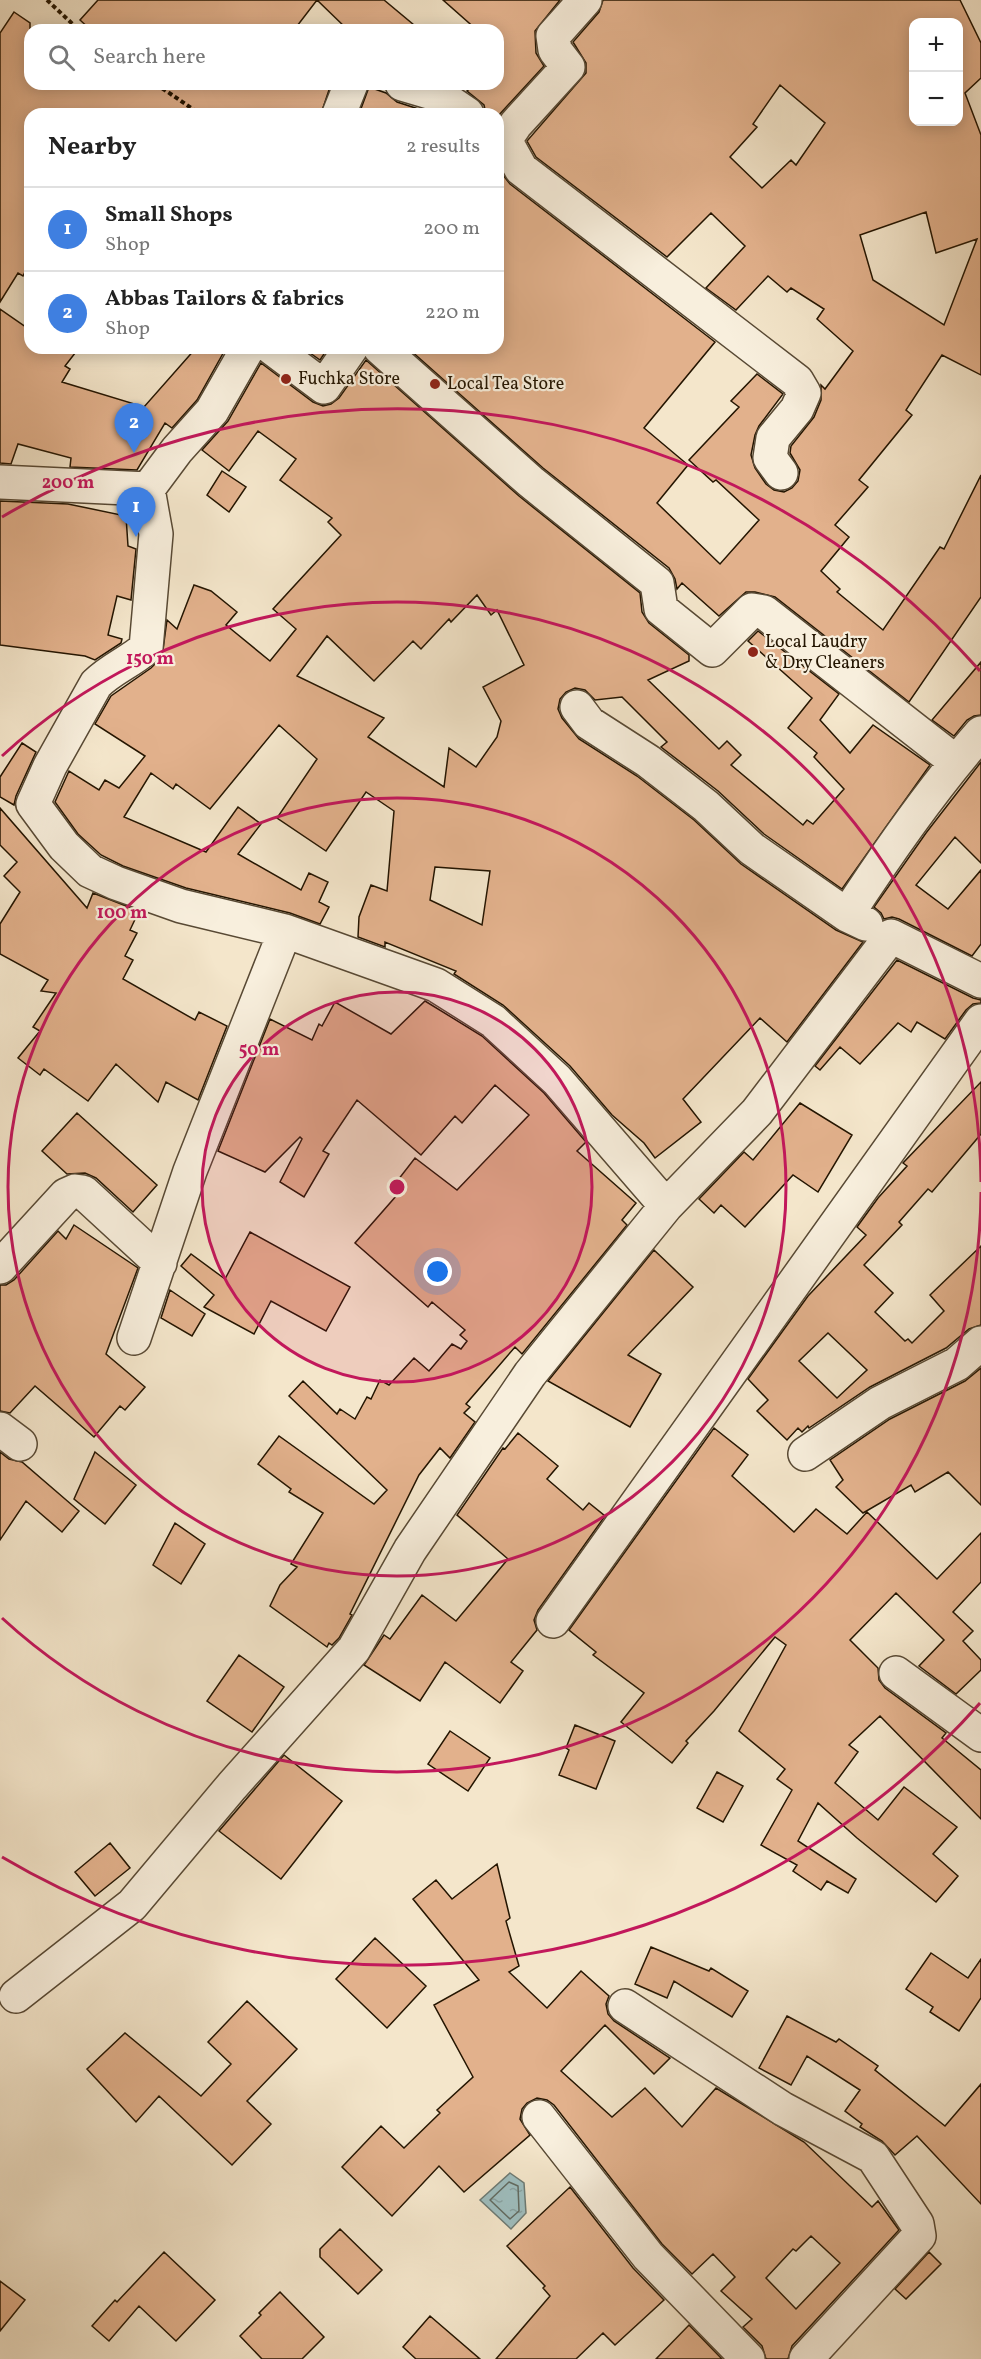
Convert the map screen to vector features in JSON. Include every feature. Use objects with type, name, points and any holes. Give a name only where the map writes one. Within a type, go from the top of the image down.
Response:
[{"type":"street","points":[[504,135],[568,67],[555,50],[553,36],[585,0]]},
{"type":"street","points":[[341,108],[349,90]]},
{"type":"street","points":[[424,90],[438,94],[458,108]]},
{"type":"street","points":[[504,143],[521,169],[797,381],[804,393],[797,409],[773,438],[770,458],[781,473]]},
{"type":"street","points":[[245,354],[213,411],[177,450],[148,489],[156,534],[146,648],[132,660],[105,675],[96,684],[50,766],[33,804],[64,846],[90,871],[116,883],[181,906],[285,931],[436,985],[493,1021],[557,1080],[666,1206]]},
{"type":"street","points":[[280,354],[324,387],[347,354]]},
{"type":"street","points":[[387,354],[531,482],[657,583],[661,609],[712,650],[752,610],[764,612],[956,762]]},
{"type":"street","points":[[0,482],[148,489]]},
{"type":"street","points":[[577,707],[589,723],[648,761],[706,806],[752,849],[847,915],[891,936],[977,970]]},
{"type":"street","points":[[847,915],[883,859],[956,762],[981,733]]},
{"type":"street","points":[[134,1338],[190,1172],[285,931]]},
{"type":"street","points":[[16,1996],[132,1905],[232,1786],[354,1649],[410,1550],[530,1374],[666,1206],[757,1112],[891,936]]},
{"type":"street","points":[[553,1621],[981,1021]]},
{"type":"street","points":[[0,1267],[66,1195],[75,1191],[82,1192],[160,1263]]},
{"type":"street","points":[[805,1454],[880,1403],[957,1364],[981,1343]]},
{"type":"street","points":[[896,1673],[981,1735]]},
{"type":"street","points":[[625,2006],[783,2109],[873,2157],[917,2224],[919,2236],[806,2359]]},
{"type":"street","points":[[539,2117],[648,2256],[748,2359]]},
{"type":"path","points":[[47,0],[73,24]]},
{"type":"path","points":[[165,90],[191,108]]},
{"type":"water","points":[[510,2173],[524,2183],[526,2213],[511,2229],[480,2200]]},
{"type":"building","points":[[98,0],[317,0],[299,24],[84,24],[80,20]]},
{"type":"building","points":[[317,0],[384,0],[413,24],[342,24]]},
{"type":"building","points":[[443,0],[560,0],[535,31],[536,53],[544,66],[504,109],[485,108],[467,91],[504,90],[504,24],[470,24]]},
{"type":"building","points":[[603,0],[960,0],[981,43],[981,78],[965,93],[981,135],[981,375],[942,355],[906,410],[912,415],[859,480],[868,487],[835,525],[849,537],[821,571],[840,589],[837,592],[883,630],[940,547],[944,549],[981,475],[981,597],[909,702],[775,597],[746,592],[719,616],[682,583],[677,589],[669,568],[543,468],[415,354],[504,354],[504,176],[510,184],[715,342],[644,428],[688,465],[657,503],[720,564],[759,520],[716,480],[713,482],[689,460],[739,407],[731,401],[757,374],[783,394],[755,435],[751,455],[755,468],[766,484],[774,490],[784,492],[798,481],[800,470],[790,453],[791,446],[814,417],[821,400],[821,385],[825,389],[853,351],[817,319],[824,309],[791,288],[787,292],[768,276],[736,310],[706,288],[745,246],[711,213],[667,257],[536,157],[527,141],[586,73],[586,63],[573,42],[599,12]],"holes":[[[780,85],[825,123],[796,165],[791,160],[762,188],[730,157],[757,127],[753,124]],[[926,212],[936,253],[977,239],[944,325],[873,280],[860,235]]]},
{"type":"building","points":[[14,12],[30,23],[24,24],[24,90],[329,90],[323,108],[24,108],[24,274],[23,276],[18,273],[0,302],[0,33]]},
{"type":"building","points":[[368,90],[378,90],[386,93],[397,102],[416,108],[361,108]]},
{"type":"building","points":[[0,309],[24,326],[24,354],[74,354],[65,366],[70,369],[62,382],[144,407],[191,354],[223,354],[197,400],[172,428],[165,423],[137,470],[70,467],[71,458],[18,444],[11,464],[0,463]]},
{"type":"building","points":[[312,354],[324,354],[320,360]]},
{"type":"building","points":[[366,360],[519,496],[640,593],[642,612],[649,623],[689,655],[689,661],[648,680],[719,749],[727,741],[741,755],[731,765],[803,825],[807,820],[813,824],[844,789],[814,757],[817,753],[788,728],[812,698],[748,641],[758,631],[839,694],[820,720],[850,753],[873,725],[930,765],[842,889],[764,834],[718,791],[661,747],[667,742],[622,697],[595,700],[585,690],[575,688],[566,692],[560,699],[558,709],[562,718],[579,739],[637,776],[694,820],[741,864],[836,930],[863,942],[787,1042],[760,1018],[683,1099],[701,1122],[655,1158],[644,1143],[612,1115],[570,1066],[503,1005],[454,974],[456,971],[385,942],[385,947],[358,937],[359,917],[371,885],[387,891],[394,811],[366,792],[326,851],[277,818],[317,759],[279,725],[210,809],[176,784],[173,789],[151,773],[124,817],[206,852],[238,807],[261,824],[238,854],[301,890],[309,873],[328,882],[319,902],[329,907],[320,924],[290,913],[186,888],[123,866],[101,855],[78,834],[55,802],[69,771],[99,790],[105,780],[119,788],[145,756],[95,724],[111,696],[151,668],[162,657],[167,620],[177,629],[194,585],[211,591],[237,612],[226,625],[270,661],[296,629],[273,609],[341,535],[328,522],[332,518],[280,480],[296,459],[258,431],[229,471],[202,450],[228,421],[261,363],[313,402],[323,406],[339,398]],"holes":[[[477,595],[491,615],[497,610],[524,665],[483,687],[501,721],[497,737],[476,767],[449,748],[444,787],[368,737],[384,718],[297,676],[327,636],[374,681],[413,641],[421,649],[449,619],[451,622]],[[435,867],[490,871],[482,925],[430,900]]]},
{"type":"building","points":[[222,471],[246,487],[229,512],[207,495]]},
{"type":"building","points":[[0,501],[68,504],[126,516],[128,546],[136,549],[131,600],[117,596],[108,635],[122,639],[121,643],[95,660],[85,656],[0,645]]},
{"type":"building","points":[[981,662],[981,715],[967,720],[954,736],[932,720]]},
{"type":"building","points":[[22,743],[36,752],[14,805],[0,797],[0,777]]},
{"type":"building","points":[[981,762],[981,863],[955,837],[916,885],[948,909],[981,870],[981,944],[972,956],[899,919],[892,917],[884,919],[874,907],[926,833]]},
{"type":"building","points":[[0,808],[87,908],[93,893],[139,911],[130,930],[137,933],[125,956],[133,960],[123,979],[195,1020],[199,1012],[227,1026],[198,1100],[166,1082],[158,1102],[116,1064],[88,1101],[44,1069],[40,1075],[18,1058],[40,1031],[33,1027],[56,993],[41,991],[48,980],[0,954],[0,924],[20,892],[4,876],[17,862],[0,845]]},
{"type":"building","points":[[897,960],[981,1000],[981,1003],[973,1004],[966,1010],[945,1039],[917,1022],[911,1032],[898,1023],[860,1064],[840,1047],[820,1070],[815,1066]]},
{"type":"building","points":[[425,1001],[482,1036],[544,1093],[586,1142],[577,1151],[636,1203],[622,1220],[627,1225],[522,1354],[515,1347],[466,1404],[470,1407],[464,1413],[475,1422],[450,1458],[440,1448],[419,1475],[350,1614],[352,1615],[339,1638],[332,1645],[329,1643],[327,1647],[270,1606],[280,1585],[297,1567],[291,1564],[323,1513],[289,1492],[291,1489],[258,1464],[279,1436],[374,1504],[387,1490],[289,1396],[303,1381],[337,1414],[340,1409],[355,1419],[367,1397],[371,1399],[380,1380],[389,1385],[414,1358],[429,1371],[452,1344],[461,1349],[467,1341],[460,1335],[465,1330],[432,1302],[428,1307],[355,1243],[397,1195],[391,1189],[415,1158],[457,1190],[529,1115],[495,1085],[462,1123],[455,1116],[421,1155],[357,1100],[323,1151],[329,1154],[304,1197],[280,1182],[302,1139],[300,1137],[265,1172],[218,1151],[270,1019],[312,1040],[319,1024],[322,1026],[335,1002],[391,1034]]},
{"type":"building","points":[[981,1082],[981,1134],[932,1192],[928,1189],[899,1222],[902,1225],[864,1265],[893,1293],[875,1312],[905,1341],[908,1339],[912,1343],[944,1311],[930,1295],[981,1246],[981,1325],[969,1329],[946,1348],[870,1387],[802,1432],[798,1428],[787,1440],[757,1411],[768,1400],[748,1379],[808,1296],[866,1235],[857,1227],[878,1198],[907,1166],[903,1163]],"holes":[[[828,1333],[867,1370],[837,1398],[799,1361]]]},
{"type":"building","points":[[800,1103],[852,1135],[818,1192],[793,1175],[745,1227],[721,1205],[714,1213],[699,1199],[744,1152],[753,1160]]},
{"type":"building","points":[[77,1113],[157,1185],[133,1212],[96,1178],[85,1173],[67,1174],[42,1151]]},
{"type":"building","points":[[74,1225],[138,1268],[106,1354],[145,1387],[125,1410],[120,1406],[94,1437],[35,1386],[10,1413],[0,1411],[0,1285],[6,1285],[14,1280],[58,1231],[66,1239]]},
{"type":"building","points":[[250,1232],[350,1287],[326,1331],[271,1301],[254,1334],[204,1307],[214,1295],[181,1266],[191,1254],[225,1279]]},
{"type":"building","points":[[654,1250],[693,1287],[628,1355],[661,1374],[630,1427],[548,1381]]},
{"type":"building","points":[[170,1290],[205,1314],[192,1336],[161,1318]]},
{"type":"building","points":[[981,1368],[981,1505],[948,1472],[915,1492],[911,1485],[863,1513],[836,1487],[843,1480],[830,1460],[890,1419],[965,1381]]},
{"type":"building","points":[[714,1428],[748,1455],[732,1476],[794,1532],[816,1509],[847,1534],[867,1512],[937,1579],[981,1533],[981,1582],[953,1612],[973,1631],[963,1641],[981,1660],[981,1670],[956,1694],[919,1666],[944,1640],[896,1593],[850,1640],[878,1668],[879,1680],[885,1688],[946,1733],[942,1738],[981,1770],[981,1819],[880,1716],[849,1745],[858,1752],[835,1783],[878,1820],[904,1787],[957,1827],[933,1854],[958,1876],[936,1902],[818,1803],[798,1841],[856,1879],[848,1893],[827,1881],[821,1890],[793,1871],[797,1865],[761,1845],[792,1790],[777,1779],[785,1769],[739,1731],[786,1645],[775,1637],[686,1741],[688,1743],[672,1763],[621,1722],[644,1693],[593,1655],[596,1652],[569,1630]]},
{"type":"building","points":[[518,1433],[558,1466],[547,1479],[583,1510],[589,1503],[605,1516],[538,1610],[534,1620],[537,1630],[511,1662],[523,1671],[500,1703],[445,1662],[420,1701],[364,1665],[384,1635],[390,1639],[422,1595],[456,1621],[508,1559],[457,1515],[503,1448],[505,1449]]},
{"type":"building","points":[[0,1452],[9,1459],[22,1462],[79,1511],[62,1532],[26,1501],[0,1540]]},
{"type":"building","points":[[95,1452],[136,1485],[105,1524],[74,1499]]},
{"type":"building","points":[[175,1523],[205,1544],[181,1584],[153,1565]]},
{"type":"building","points":[[239,1655],[284,1687],[252,1732],[207,1701]]},
{"type":"building","points":[[575,1725],[615,1741],[596,1789],[559,1775],[569,1750],[566,1748]]},
{"type":"building","points":[[450,1731],[490,1758],[468,1791],[428,1764]]},
{"type":"building","points":[[284,1755],[342,1801],[281,1879],[219,1831]]},
{"type":"building","points":[[717,1772],[743,1786],[723,1822],[697,1808]]},
{"type":"building","points":[[110,1843],[130,1868],[95,1896],[75,1872]]},
{"type":"building","points":[[497,1864],[510,1918],[506,1921],[519,1966],[509,1972],[547,2008],[581,1971],[609,1996],[606,2004],[608,2014],[614,2021],[670,2058],[654,2074],[605,2025],[561,2071],[612,2117],[645,2088],[682,2127],[716,2088],[804,2142],[872,2207],[878,2201],[899,2230],[792,2346],[788,2359],[766,2359],[762,2346],[743,2327],[752,2319],[721,2291],[735,2277],[713,2254],[692,2274],[662,2244],[554,2105],[547,2100],[537,2098],[527,2103],[522,2109],[520,2119],[530,2135],[464,2192],[439,2166],[392,2216],[342,2167],[381,2126],[404,2148],[440,2113],[437,2110],[473,2077],[434,2005],[479,1980],[413,1899],[436,1880],[452,1899]],"holes":[[[811,2236],[840,2263],[796,2309],[766,2278],[793,2249],[796,2251]]]},
{"type":"building","points":[[375,1938],[426,1986],[387,2028],[336,1979]]},
{"type":"building","points":[[651,1947],[709,1971],[711,1968],[748,1991],[732,2017],[674,1981],[667,1998],[635,1984]]},
{"type":"building","points":[[931,1953],[968,1978],[981,1959],[981,1998],[959,2031],[930,2012],[933,2007],[906,1989]]},
{"type":"building","points":[[247,2001],[297,2049],[247,2101],[271,2124],[232,2165],[159,2096],[136,2122],[87,2069],[125,2033],[201,2096],[231,2064],[208,2042]]},
{"type":"building","points":[[787,2016],[836,2042],[839,2039],[878,2066],[875,2070],[945,2126],[981,2084],[981,2204],[917,2136],[895,2155],[882,2141],[860,2127],[862,2124],[845,2111],[860,2090],[807,2056],[791,2085],[759,2068]]},
{"type":"building","points":[[570,2187],[633,2268],[664,2300],[615,2345],[603,2333],[576,2359],[496,2359],[550,2296],[543,2288],[545,2286],[507,2246]]},
{"type":"building","points":[[340,2229],[382,2270],[358,2294],[320,2257],[320,2249]]},
{"type":"building","points":[[164,2252],[215,2300],[176,2341],[139,2306],[109,2341],[92,2326]]},
{"type":"building","points":[[929,2252],[941,2264],[906,2299],[895,2289]]},
{"type":"building","points":[[0,2281],[25,2300],[0,2331]]},
{"type":"building","points":[[280,2292],[324,2337],[302,2359],[262,2359],[240,2336]]},
{"type":"building","points":[[430,2316],[480,2359],[416,2359],[403,2347]]},
{"type":"building","points":[[689,2325],[722,2359],[656,2359]]},
{"type":"place","name":"Fuchka Store","points":[[286,379]]},
{"type":"place","name":"Local Tea Store","points":[[435,384]]},
{"type":"place","name":"Abbas Tailors & fabrics","points":[[134,453]]},
{"type":"place","name":"Small Shops","points":[[136,537]]},
{"type":"place","name":"Local Laudry & Dry Cleaners","points":[[753,652]]}]
